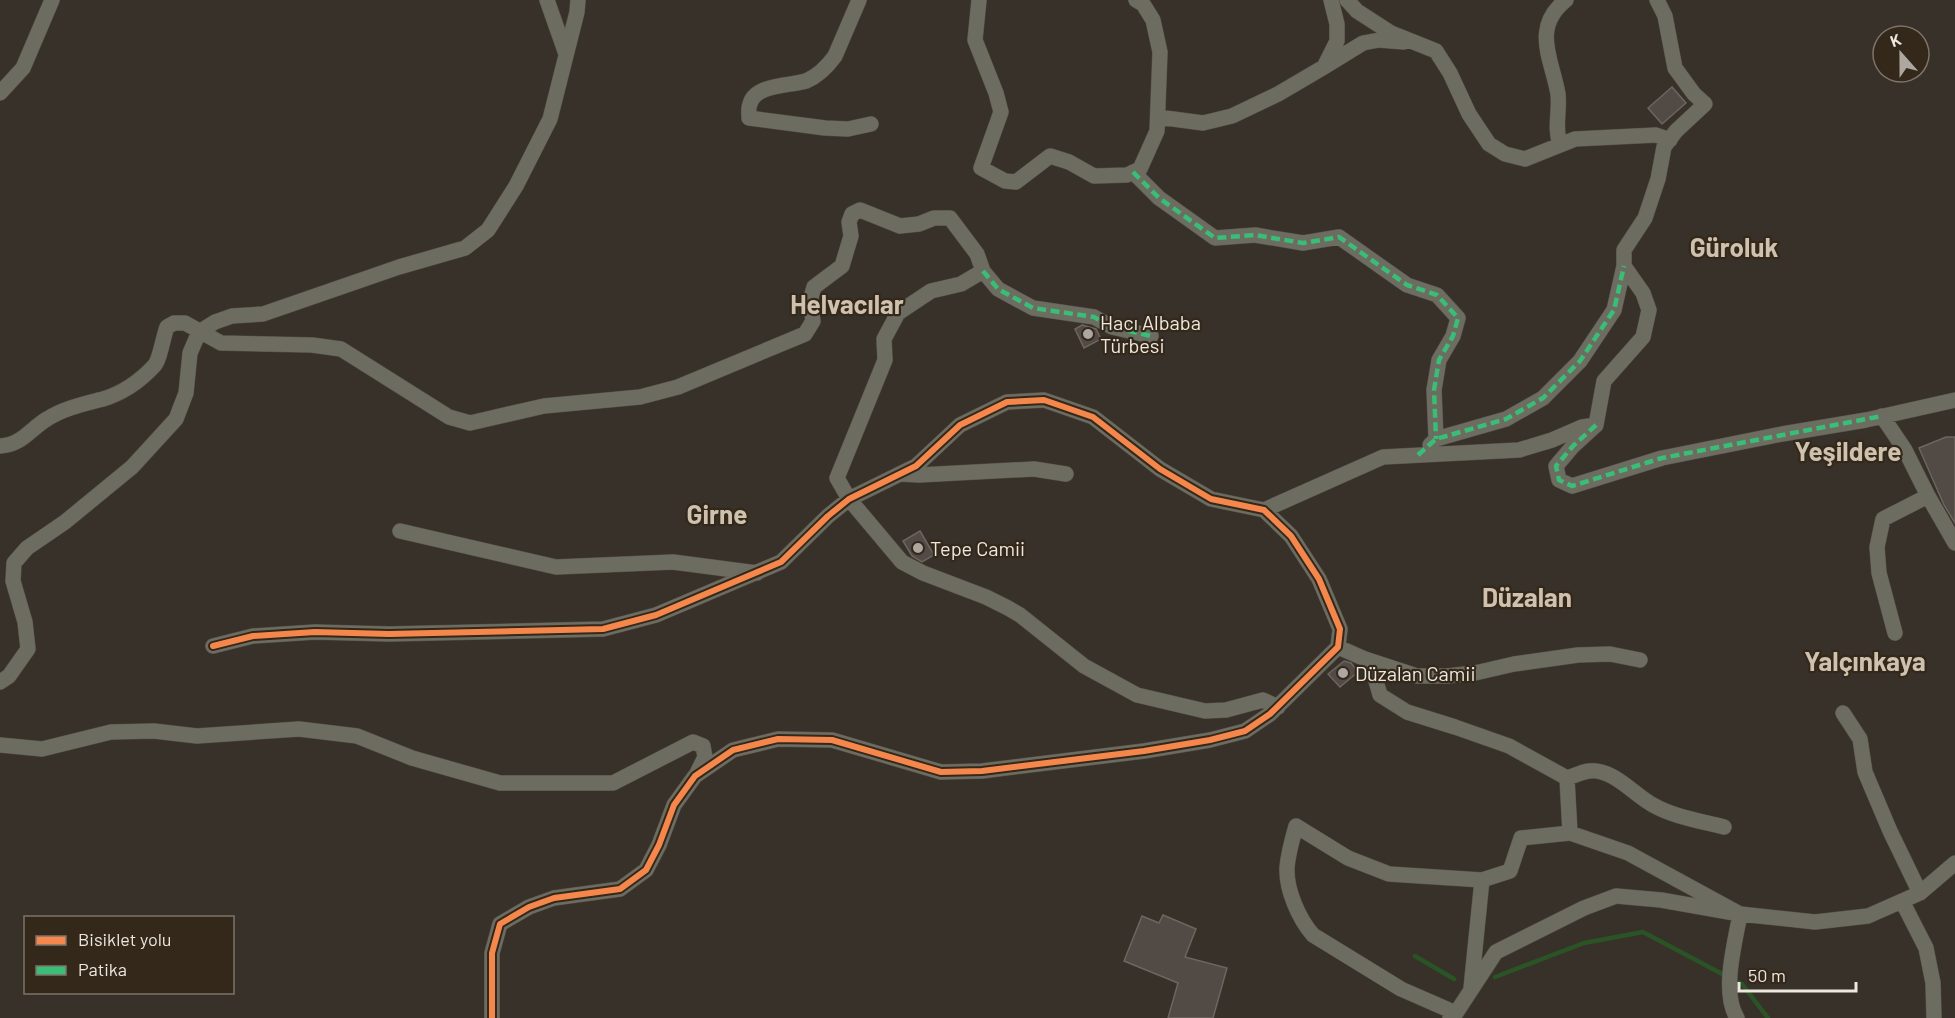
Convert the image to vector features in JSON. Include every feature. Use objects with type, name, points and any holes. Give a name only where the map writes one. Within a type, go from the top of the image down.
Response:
[{"type":"street","points":[[0,93],[22,69],[52,0]]},
{"type":"street","points":[[547,0],[566,54]]},
{"type":"street","points":[[0,682],[9,676],[28,649],[25,622],[13,581],[14,563],[27,548],[65,522],[132,467],[176,419],[186,393],[189,353],[199,332],[215,322],[232,316],[263,314],[399,267],[465,248],[488,230],[516,186],[550,119],[578,0]]},
{"type":"street","points":[[859,0],[829,63],[823,70],[805,81],[756,94],[749,104],[749,118],[848,129],[871,124]]},
{"type":"street","points":[[979,0],[975,40],[1001,112],[981,168],[1005,181],[1016,183],[1050,156],[1069,162],[1094,176],[1127,175],[1140,170],[1157,131],[1160,52],[1153,20],[1143,4],[1136,0]]},
{"type":"street","points":[[1324,67],[1337,41],[1337,24],[1331,0]]},
{"type":"street","points":[[1347,0],[1357,11],[1391,33],[1436,51],[1450,73],[1469,114],[1489,144],[1505,154],[1525,159],[1575,139],[1656,135],[1670,140]]},
{"type":"street","points":[[1560,144],[1556,134],[1558,95],[1547,55],[1548,25],[1557,7],[1566,0]]},
{"type":"street","points":[[1418,455],[1436,440],[1506,419],[1543,398],[1580,361],[1614,310],[1624,266],[1624,250],[1645,218],[1658,179],[1664,147],[1705,104],[1694,94],[1675,68],[1665,16],[1657,0]]},
{"type":"street","points":[[1158,117],[1203,123],[1232,116],[1278,94],[1363,43],[1380,40],[1414,42]]},
{"type":"street","points":[[1133,172],[1159,198],[1215,238],[1255,235],[1303,243],[1339,237],[1407,285],[1437,295],[1458,318],[1453,336],[1439,360],[1434,390],[1436,440]]},
{"type":"street","points":[[0,446],[22,440],[46,419],[87,402],[105,398],[134,383],[157,364],[166,327],[174,323],[185,323],[221,343],[312,345],[341,349],[449,417],[470,423],[544,406],[640,397],[678,387],[805,333],[813,321],[810,302],[814,287],[842,266],[851,236],[849,222],[852,214],[860,210],[900,226],[919,224],[934,218],[950,218],[977,254],[983,271],[998,289],[1033,308],[1094,317],[1112,327],[1151,336]]},
{"type":"street","points":[[1624,266],[1642,293],[1649,310],[1643,338],[1604,381],[1596,425],[1557,466],[1559,480],[1572,486],[1662,458],[1955,400]]},
{"type":"street","points":[[983,271],[961,284],[931,291],[898,313],[884,339],[885,360],[837,478],[849,499],[902,562],[1008,608],[1084,666],[1137,695],[1205,711],[1226,710],[1263,700],[1278,706]]},
{"type":"street","points":[[213,646],[253,636],[315,632],[389,634],[603,629],[656,615],[781,562],[828,516],[849,499],[916,466],[960,425],[1007,402],[1044,400],[1092,417],[1160,469],[1211,499],[1264,510],[1291,536],[1319,579],[1340,629],[1338,647],[1270,714],[1245,731],[1209,740],[1144,751],[982,771],[941,772],[832,740],[778,739],[733,750],[695,776]]},
{"type":"street","points":[[1882,416],[1905,450],[1955,543]]},
{"type":"street","points":[[1264,510],[1383,457],[1519,450],[1582,427],[1596,425]]},
{"type":"street","points":[[900,474],[919,476],[1034,469],[1066,474]]},
{"type":"street","points":[[1895,633],[1879,573],[1876,547],[1883,519],[1928,496]]},
{"type":"street","points":[[400,531],[556,567],[673,562],[756,573]]},
{"type":"street","points":[[1338,647],[1365,659],[1417,676],[1475,673],[1514,664],[1578,655],[1611,654],[1640,660]]},
{"type":"street","points":[[1365,659],[1374,674],[1380,695],[1407,712],[1509,746],[1567,778],[1586,771],[1597,770],[1612,777],[1652,805],[1671,813],[1724,827]]},
{"type":"street","points":[[1843,713],[1860,739],[1865,772],[1920,893]]},
{"type":"street","points":[[0,745],[42,749],[111,732],[154,731],[197,736],[299,729],[357,736],[412,758],[500,783],[613,783],[693,742],[703,746],[705,757],[695,776],[674,805],[659,845],[646,870],[620,889],[554,898],[529,907],[500,924],[492,953],[492,1018]]},
{"type":"street","points":[[1567,778],[1570,833]]},
{"type":"street","points":[[1740,914],[1628,853],[1570,833],[1521,838],[1510,871],[1482,880],[1389,874],[1348,858],[1296,826],[1287,870],[1292,894],[1304,925],[1313,935],[1401,989],[1453,1016],[1496,952],[1584,908],[1616,896],[1661,900],[1740,914],[1815,922],[1868,916],[1920,893],[1955,863]]},
{"type":"street","points":[[1471,989],[1482,880]]},
{"type":"street","points":[[1902,901],[1926,948],[1933,983],[1934,1018]]},
{"type":"street","points":[[1737,1018],[1734,1012],[1730,980],[1740,914]]},
{"type":"building","points":[[1672,87],[1686,103],[1662,124],[1648,108]]},
{"type":"building","name":"Hacı Albaba Türbesi","points":[[1082,325],[1096,329],[1101,339],[1084,348],[1075,329]]},
{"type":"building","points":[[1946,437],[1955,437],[1955,523],[1944,505],[1919,448]]},
{"type":"building","name":"Tepe Camii","points":[[920,531],[934,555],[922,562],[912,556],[903,541]]},
{"type":"building","name":"Düzalan Camii","points":[[1344,661],[1351,663],[1358,672],[1340,687],[1328,674]]},
{"type":"building","points":[[1163,915],[1196,929],[1185,957],[1227,968],[1213,1018],[1168,1018],[1178,983],[1124,961],[1142,916],[1159,923]]},
{"type":"waterway","points":[[1495,977],[1584,943],[1643,932],[1726,976]]},
{"type":"waterway","points":[[1415,956],[1454,979]]},
{"type":"waterway","points":[[1733,980],[1742,984],[1768,1018]]},
{"type":"marked path","points":[[1133,172],[1159,198],[1215,238],[1255,235],[1303,243],[1339,237],[1407,285],[1437,295],[1458,318],[1453,336],[1439,360],[1434,390],[1436,439]]},
{"type":"marked path","points":[[1418,455],[1436,439],[1506,419],[1543,398],[1580,361],[1614,310],[1624,266]]},
{"type":"marked path","points":[[983,271],[998,289],[1033,308],[1094,317],[1112,327],[1151,336]]},
{"type":"marked path","points":[[1596,425],[1556,466],[1559,480],[1572,486],[1662,458],[1882,416]]},
{"type":"cycle path","points":[[213,646],[253,636],[315,632],[389,634],[603,629],[656,615],[781,562],[828,516],[849,499],[916,466],[960,425],[1007,402],[1044,400],[1093,417],[1160,469],[1211,499],[1264,510],[1291,536],[1319,579],[1340,629],[1338,647],[1270,714],[1245,731],[1210,740],[1144,751],[982,771],[941,772],[832,740],[778,739],[733,750],[695,776],[674,805],[659,845],[646,870],[620,889],[554,898],[529,907],[500,924],[492,953],[492,1018]]},
{"type":"place","name":"Hacı Albaba Türbesi","points":[[1088,334]]},
{"type":"place","name":"Tepe Camii","points":[[918,548]]},
{"type":"place","name":"Düzalan Camii","points":[[1343,673]]},
{"type":"district","name":"Güroluk","points":[[1734,246]]},
{"type":"district","name":"Helvacılar","points":[[847,303]]},
{"type":"district","name":"Yeşildere","points":[[1848,450]]},
{"type":"district","name":"Girne","points":[[717,513]]},
{"type":"district","name":"Düzalan","points":[[1527,596]]},
{"type":"district","name":"Yalçınkaya","points":[[1865,660]]}]
